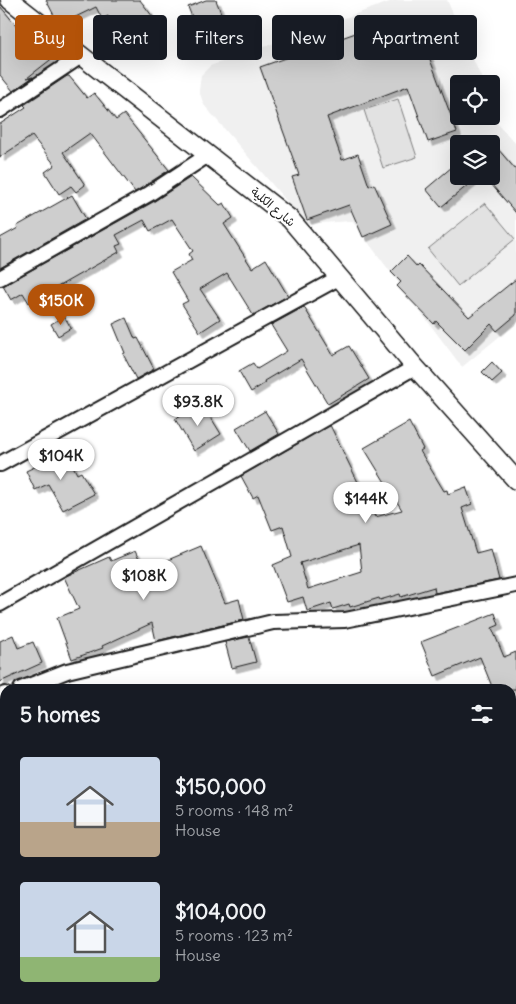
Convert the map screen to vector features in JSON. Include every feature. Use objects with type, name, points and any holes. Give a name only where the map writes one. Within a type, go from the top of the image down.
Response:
[{"type":"street","name":"شارع الكلية","points":[[10,0],[29,15]]},
{"type":"street","name":"شارع الكلية","points":[[83,58],[290,219],[415,367],[516,480]]},
{"type":"street","points":[[0,110],[75,60]]},
{"type":"street","points":[[0,278],[149,194],[208,155]]},
{"type":"street","points":[[0,464],[340,277]]},
{"type":"street","points":[[0,604],[415,367]]},
{"type":"street","points":[[34,684],[67,671],[273,622],[345,620],[516,585]]},
{"type":"shaded area","points":[[395,0],[447,0],[454,15],[354,15],[354,60],[473,60],[480,75],[450,75],[450,125],[499,125],[516,144],[516,323],[462,367],[352,221],[306,224],[204,105],[199,91],[201,75],[210,66],[227,60],[262,60],[262,47],[272,44],[272,60],[344,60],[344,18]]},
{"type":"shaded area","points":[[398,99],[417,157],[383,168],[364,110]]},
{"type":"shaded area","points":[[485,203],[515,239],[458,286],[428,249]]},
{"type":"building","points":[[46,0],[140,0],[151,15],[100,15],[96,7],[80,15],[54,15]]},
{"type":"building","points":[[206,0],[216,0],[222,15],[191,15],[188,7]]},
{"type":"building","points":[[0,6],[15,24],[15,60],[50,60],[27,78],[33,77],[13,91],[0,75]]},
{"type":"building","points":[[354,34],[354,60],[430,60],[450,113],[450,125],[454,125],[457,132],[428,142],[408,86],[327,117],[342,160],[358,154],[369,186],[374,184],[392,224],[363,237],[349,205],[307,220],[292,177],[299,175],[260,67],[280,60],[344,60],[344,37]]},
{"type":"building","points":[[67,76],[87,98],[94,93],[116,120],[124,114],[169,170],[135,192],[90,133],[63,152],[85,185],[76,192],[71,186],[59,194],[45,172],[55,165],[32,136],[0,157],[0,124]]},
{"type":"building","points":[[500,151],[516,170],[516,213],[492,185],[500,185]]},
{"type":"building","points":[[450,169],[450,185],[468,185],[441,207],[426,189]]},
{"type":"building","points":[[191,177],[220,205],[224,203],[233,218],[224,224],[252,268],[266,259],[288,296],[253,315],[227,273],[200,289],[220,319],[200,332],[182,304],[188,301],[171,272],[192,260],[189,254],[193,251],[172,219],[150,231],[144,220],[116,235],[121,244],[116,246],[119,252],[29,303],[23,293],[11,300],[3,286],[153,202]]},
{"type":"building","points":[[72,195],[86,219],[0,268],[0,238],[18,228],[17,226]]},
{"type":"building","points":[[407,256],[417,267],[419,265],[469,317],[516,279],[516,315],[497,331],[491,324],[465,350],[436,321],[434,324],[397,286],[401,282],[391,272]]},
{"type":"building","points":[[304,307],[333,355],[349,346],[369,379],[328,404],[301,359],[264,381],[265,383],[251,392],[239,371],[253,363],[257,369],[287,351],[271,325]]},
{"type":"building","points":[[64,316],[71,328],[58,336],[51,324]]},
{"type":"building","points":[[126,318],[135,339],[138,338],[154,369],[136,379],[123,354],[125,353],[113,324]]},
{"type":"building","points":[[492,362],[502,373],[492,382],[482,372]]},
{"type":"building","points":[[202,403],[221,434],[194,451],[175,419]]},
{"type":"building","points":[[265,411],[279,434],[250,451],[236,428]]},
{"type":"building","points":[[409,422],[423,449],[420,451],[444,491],[447,490],[448,494],[466,487],[472,504],[462,508],[476,553],[491,549],[499,580],[435,593],[434,587],[401,597],[400,594],[350,607],[349,604],[333,609],[331,603],[307,611],[303,597],[287,602],[273,565],[292,557],[283,526],[272,530],[258,495],[253,498],[241,476],[330,425],[375,517],[402,510],[364,448]],"holes":[[[359,545],[362,572],[308,589],[300,563]]]},
{"type":"building","points":[[67,454],[77,474],[81,472],[94,494],[63,510],[48,484],[35,490],[26,471]]},
{"type":"building","points":[[201,546],[225,603],[239,599],[244,620],[156,641],[152,623],[102,646],[103,648],[72,659],[57,618],[79,609],[64,577],[109,557],[111,561],[135,551],[144,570]]},
{"type":"building","points":[[495,613],[499,625],[492,628],[504,657],[516,652],[516,684],[491,684],[480,657],[435,676],[421,642]]},
{"type":"building","points":[[13,635],[18,648],[33,642],[42,663],[0,682],[0,641]]},
{"type":"building","points":[[249,637],[256,662],[232,668],[225,642]]}]
